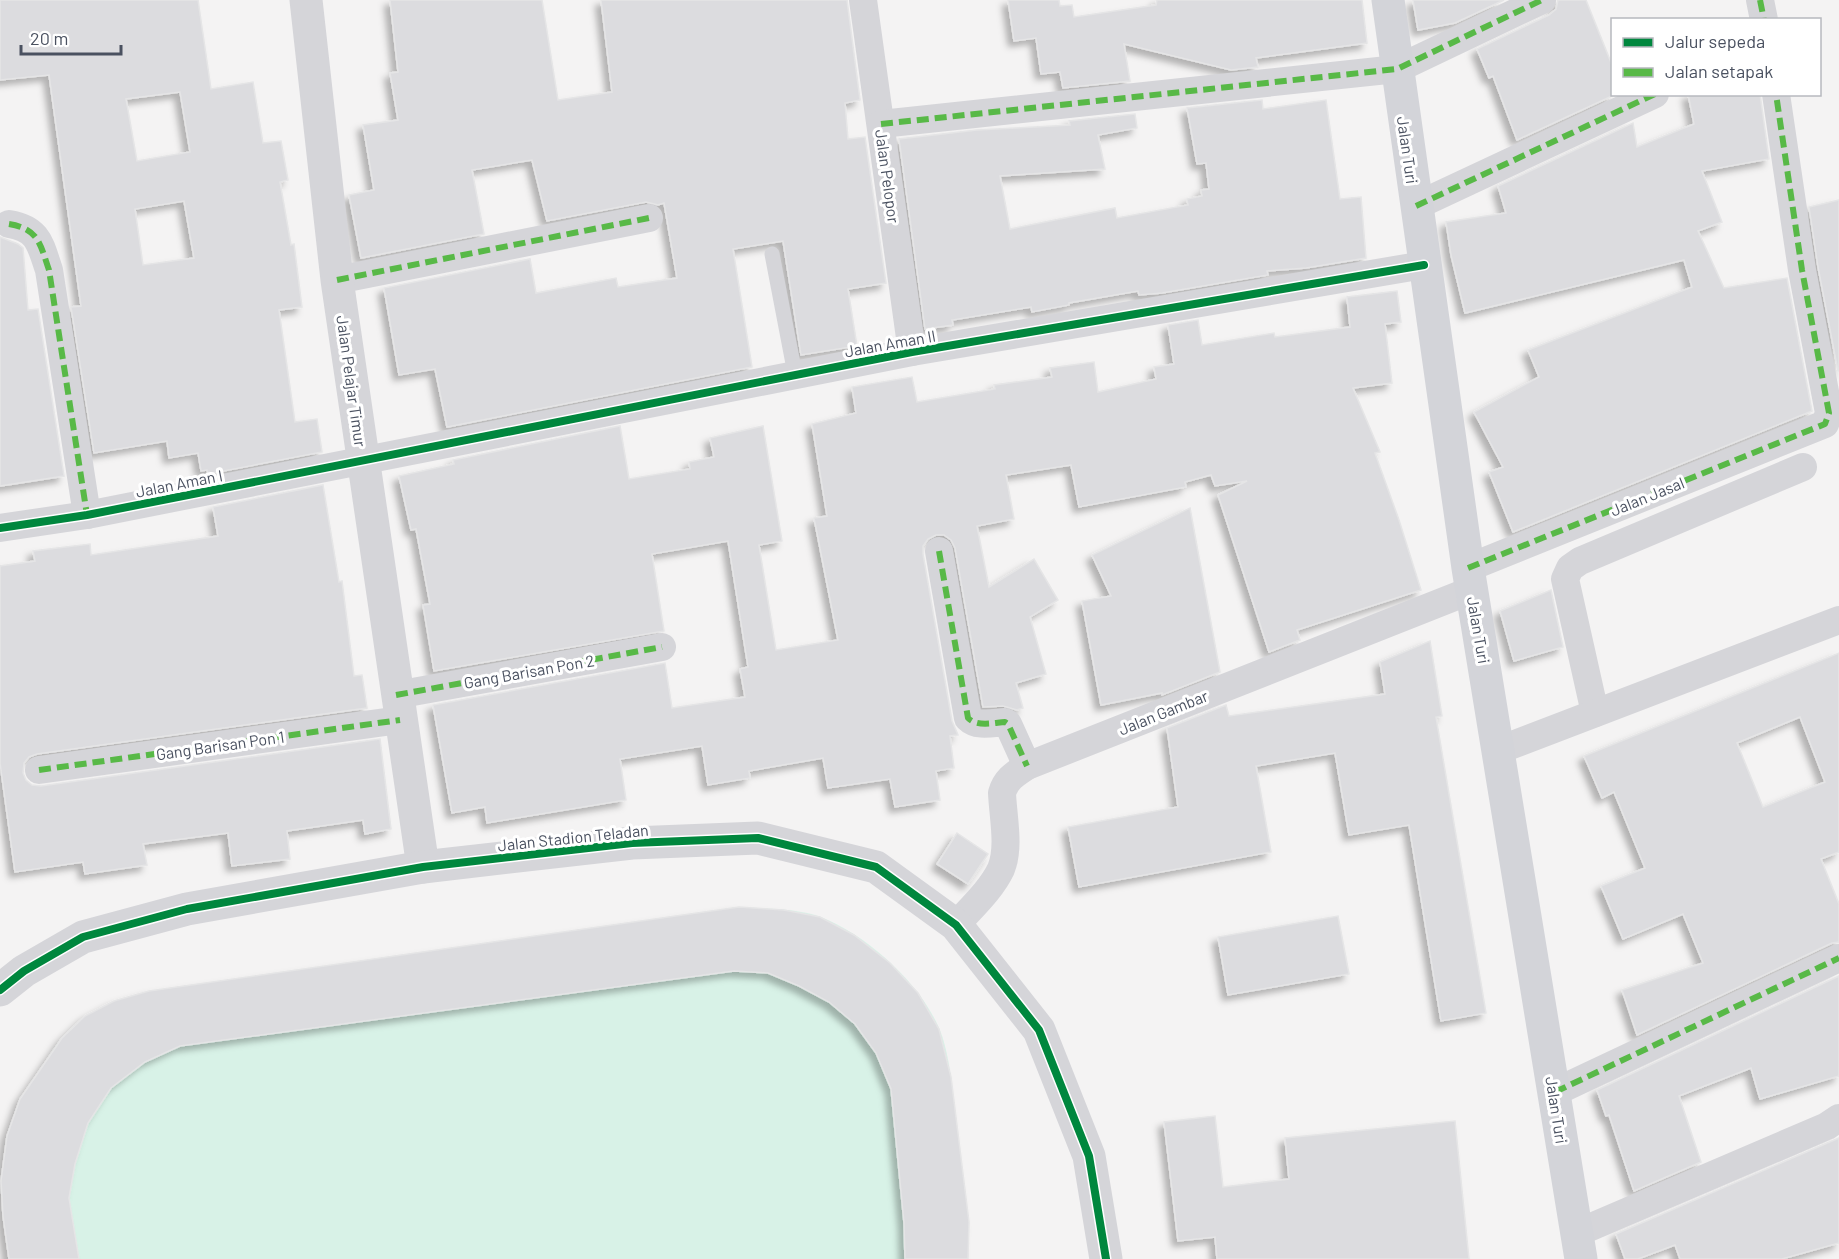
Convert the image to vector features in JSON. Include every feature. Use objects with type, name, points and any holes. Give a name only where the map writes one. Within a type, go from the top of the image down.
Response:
[{"type":"main road","name":"Jalan Turi","points":[[1388,0],[1470,579],[1579,1246]]},
{"type":"street","name":"Jalan Pelajar Timur","points":[[306,0],[338,280],[398,707],[423,867]]},
{"type":"street","name":"Jalan Pelopor","points":[[863,0],[912,352]]},
{"type":"street","points":[[880,124],[1398,69],[1542,0]]},
{"type":"street","points":[[1760,0],[1764,18]]},
{"type":"street","points":[[1416,206],[1651,96]]},
{"type":"street","name":"Jalan Jasal","points":[[1470,579],[1826,424],[1829,413],[1802,270],[1776,96]]},
{"type":"street","points":[[338,280],[649,218]]},
{"type":"street","points":[[9,224],[24,226],[30,231],[39,243],[50,270],[87,515]]},
{"type":"street","name":"Jalan Aman II","points":[[363,461],[912,352],[1424,265]]},
{"type":"street","name":"Jalan Aman I","points":[[0,528],[87,515],[363,461]]},
{"type":"street","points":[[1595,713],[1565,579],[1570,568],[1580,561],[1803,467]]},
{"type":"street","points":[[939,551],[968,718],[979,724],[1005,722],[1008,724],[1027,766]]},
{"type":"street","name":"Jalan Gambar","points":[[956,925],[993,883],[1001,868],[1005,852],[1002,793],[1009,778],[1027,766],[1470,579]]},
{"type":"street","points":[[1499,750],[1839,620]]},
{"type":"street","name":"Gang Barisan Pon 2","points":[[398,707],[662,647]]},
{"type":"street","name":"Gang Barisan Pon 1","points":[[39,770],[398,707]]},
{"type":"street","name":"Jalan Stadion Teladan","points":[[0,990],[24,971],[83,937],[187,909],[423,867],[632,843],[758,838],[876,867],[956,925],[1039,1030],[1089,1156],[1106,1259]]},
{"type":"street","points":[[1554,1092],[1839,958]]},
{"type":"street","points":[[1579,1246],[1827,1126],[1839,1118]]},
{"type":"lane","points":[[772,254],[795,374]]},
{"type":"green space","points":[[739,907],[801,912],[821,917],[838,925],[874,948],[919,994],[939,1028],[946,1049],[965,1190],[968,1259],[9,1259],[4,1177],[9,1136],[21,1098],[62,1038],[81,1021],[102,1008],[149,991]]},
{"type":"building","points":[[0,0],[198,0],[211,89],[253,82],[263,143],[281,141],[288,180],[280,182],[291,245],[294,244],[302,307],[279,310],[295,422],[317,419],[322,452],[208,474],[207,470],[201,471],[198,453],[169,458],[167,441],[94,453],[71,307],[81,306],[49,75],[0,80]],"holes":[[[180,92],[190,152],[137,161],[126,99]],[[184,201],[194,258],[143,265],[135,209]]]},
{"type":"building","points":[[390,0],[542,0],[558,100],[612,92],[601,0],[847,0],[860,100],[845,103],[848,139],[865,137],[886,283],[848,289],[857,346],[801,355],[783,241],[733,249],[752,367],[447,427],[435,369],[399,375],[384,288],[530,259],[536,293],[616,278],[618,287],[677,278],[664,203],[658,205],[646,202],[547,221],[532,160],[472,170],[484,234],[361,258],[349,195],[374,190],[363,125],[398,120],[390,73],[398,72]]},
{"type":"building","points":[[1008,0],[1059,0],[1060,6],[1072,5],[1074,17],[1156,5],[1157,0],[1362,0],[1367,43],[1256,58],[1258,67],[1231,70],[1124,44],[1130,81],[1063,88],[1060,72],[1041,74],[1036,38],[1014,41]]},
{"type":"building","points":[[1413,0],[1504,0],[1455,23],[1418,30]]},
{"type":"building","points":[[1558,0],[1586,0],[1611,62],[1612,96],[1517,140],[1493,76],[1489,78],[1477,49],[1549,15],[1556,9]]},
{"type":"building","points":[[1688,96],[1760,96],[1769,159],[1702,171],[1722,222],[1698,231],[1724,288],[1787,278],[1812,411],[1513,532],[1489,472],[1503,467],[1474,412],[1539,377],[1528,350],[1692,287],[1684,260],[1465,313],[1451,255],[1446,222],[1506,213],[1498,186],[1633,123],[1637,147],[1694,124]]},
{"type":"building","points":[[1262,100],[1263,109],[1326,100],[1340,199],[1361,197],[1366,258],[1306,268],[1267,271],[1268,275],[1162,293],[1139,295],[1138,291],[1032,312],[1031,307],[952,320],[953,325],[925,329],[899,139],[977,130],[1070,125],[1069,121],[1135,114],[1137,128],[1098,135],[1105,169],[1000,176],[1010,229],[1115,208],[1117,218],[1188,205],[1187,199],[1202,196],[1201,190],[1209,189],[1206,163],[1197,164],[1187,108]]},
{"type":"building","points":[[1839,200],[1839,371],[1838,371],[1809,207]]},
{"type":"building","points":[[0,237],[23,248],[28,310],[38,309],[64,476],[0,486]]},
{"type":"building","points":[[1397,291],[1401,322],[1385,324],[1392,383],[1353,388],[1380,452],[1375,453],[1421,590],[1297,630],[1300,640],[1269,652],[1218,495],[1247,481],[1215,486],[1211,475],[1185,482],[1186,487],[1079,507],[1071,465],[1006,475],[1014,519],[977,526],[989,587],[1034,559],[1058,600],[1030,617],[1046,674],[1016,683],[1023,708],[1017,710],[1003,706],[983,707],[955,548],[951,540],[944,535],[936,535],[928,539],[923,546],[923,554],[952,721],[958,735],[950,736],[954,768],[936,771],[940,800],[895,807],[890,779],[828,788],[823,758],[749,771],[750,778],[708,785],[702,746],[620,759],[626,800],[487,823],[485,807],[452,813],[433,705],[665,663],[672,708],[745,697],[740,669],[748,667],[728,541],[652,554],[664,631],[434,671],[423,605],[430,604],[416,529],[411,530],[399,476],[454,464],[453,460],[620,426],[629,479],[690,469],[689,462],[714,457],[710,438],[763,426],[782,541],[759,545],[776,650],[838,640],[814,518],[827,516],[812,424],[856,413],[852,387],[912,377],[917,402],[995,389],[994,385],[1052,377],[1050,368],[1094,362],[1098,392],[1156,379],[1154,367],[1174,364],[1168,325],[1198,320],[1202,345],[1274,333],[1275,337],[1350,327],[1347,297]]},
{"type":"building","points":[[323,485],[339,582],[342,581],[354,676],[362,675],[367,708],[37,754],[29,757],[24,763],[23,773],[32,785],[41,786],[380,739],[391,829],[365,834],[363,820],[287,831],[290,859],[232,866],[228,833],[143,844],[147,865],[85,874],[83,862],[15,872],[0,763],[0,566],[35,561],[33,551],[90,544],[91,555],[218,536],[213,507]]},
{"type":"building","points":[[1190,508],[1220,672],[1162,695],[1162,693],[1101,705],[1082,601],[1111,596],[1092,555]]},
{"type":"building","points":[[1551,590],[1563,647],[1514,661],[1500,611]]},
{"type":"building","points":[[1430,641],[1442,716],[1436,717],[1486,1013],[1441,1021],[1409,825],[1349,835],[1335,753],[1256,766],[1271,852],[1079,887],[1068,827],[1178,807],[1167,728],[1226,705],[1229,716],[1385,694],[1380,662]]},
{"type":"building","points":[[1839,653],[1839,852],[1821,859],[1839,904],[1839,942],[1832,943],[1637,1035],[1622,990],[1703,963],[1683,914],[1623,939],[1601,886],[1645,868],[1614,792],[1602,798],[1584,756]],"holes":[[[1800,717],[1825,782],[1763,807],[1737,743]]]},
{"type":"building","points":[[957,833],[988,854],[968,884],[937,864]]},
{"type":"building","points":[[739,907],[784,910],[820,917],[854,935],[890,963],[918,993],[939,1029],[951,1077],[969,1222],[968,1259],[905,1259],[904,1223],[891,1089],[876,1053],[855,1024],[829,1002],[799,986],[768,973],[734,971],[180,1046],[145,1062],[111,1088],[88,1123],[75,1164],[69,1198],[79,1259],[9,1259],[1,1181],[7,1136],[20,1099],[62,1038],[85,1016],[114,1001],[149,991]]},
{"type":"building","points":[[1338,916],[1349,974],[1228,995],[1218,937]]},
{"type":"building","points":[[1839,976],[1839,1076],[1760,1099],[1751,1068],[1679,1096],[1701,1162],[1634,1191],[1609,1115],[1606,1116],[1597,1090]]},
{"type":"building","points":[[1215,1116],[1223,1187],[1289,1179],[1285,1138],[1455,1121],[1469,1259],[1217,1259],[1215,1237],[1178,1241],[1164,1122]]},
{"type":"building","points":[[1839,1138],[1839,1243],[1782,1259],[1680,1259],[1675,1245],[1638,1259],[1625,1259],[1616,1234]]},
{"type":"marked path","points":[[881,124],[1397,69],[1542,0]]},
{"type":"marked path","points":[[1760,0],[1764,18]]},
{"type":"marked path","points":[[1416,206],[1651,96]]},
{"type":"marked path","points":[[1468,568],[1825,424],[1829,413],[1802,270],[1776,96]]},
{"type":"marked path","points":[[337,280],[649,218]]},
{"type":"marked path","points":[[9,224],[27,230],[37,239],[49,270],[87,515]]},
{"type":"marked path","points":[[939,551],[968,718],[976,723],[1005,722],[1008,724],[1027,766]]},
{"type":"marked path","points":[[396,695],[662,647]]},
{"type":"marked path","points":[[39,770],[400,720]]},
{"type":"marked path","points":[[1555,1092],[1839,958]]},
{"type":"cycle path","points":[[0,528],[87,515],[912,352],[1424,265]]},
{"type":"cycle path","points":[[0,990],[24,971],[83,937],[187,909],[423,867],[632,843],[758,838],[876,867],[956,925],[1039,1030],[1089,1156],[1106,1259]]}]
